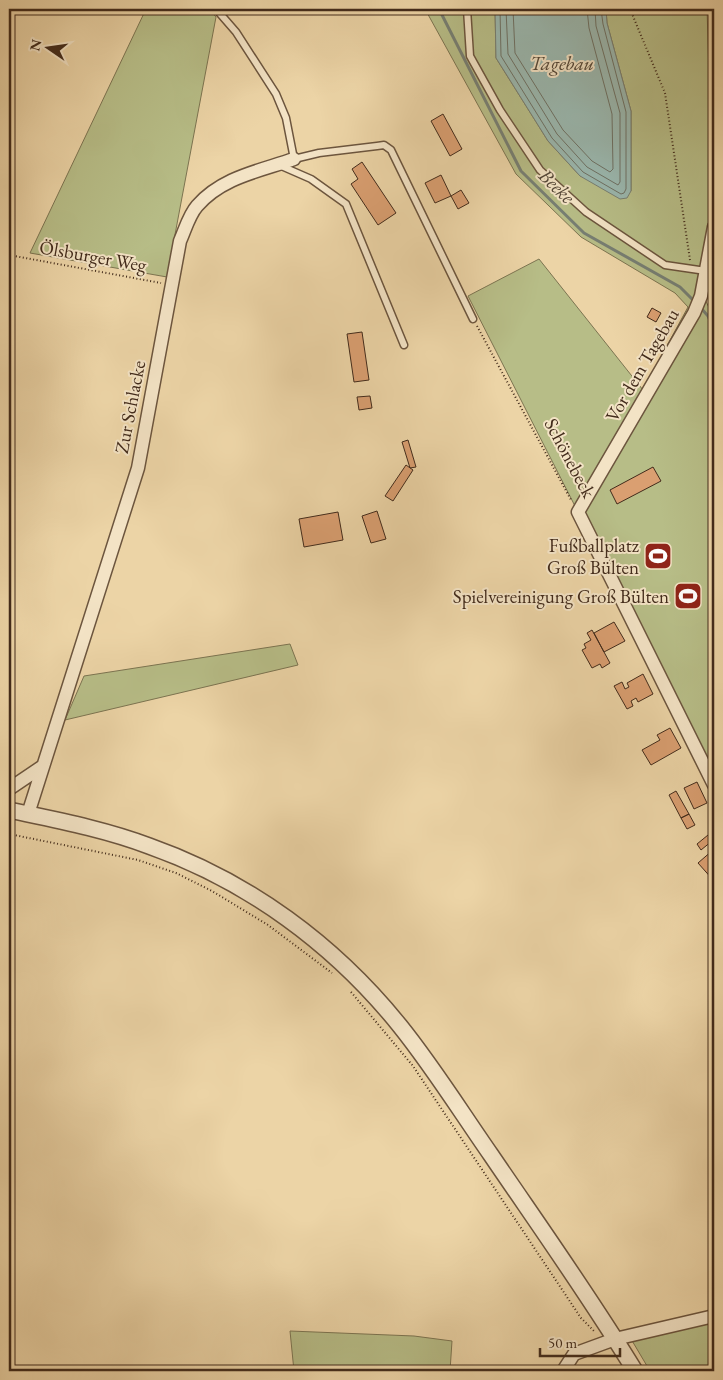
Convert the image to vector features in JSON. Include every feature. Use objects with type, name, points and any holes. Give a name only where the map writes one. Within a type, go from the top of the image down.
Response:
[{"type":"street","name":"Zur Schlacke","points":[[15,815],[43,766],[138,468],[180,241],[196,206],[214,191],[237,177],[294,159]]},
{"type":"street","name":"Vor dem Tagebau","points":[[578,512],[694,313],[701,296],[714,227]]},
{"type":"street","name":"Schönebeck","points":[[578,512],[714,785]]},
{"type":"street","points":[[9,789],[43,766]]},
{"type":"street","points":[[15,815],[123,837],[189,862],[250,894],[320,943],[364,985],[413,1043],[598,1312],[611,1341],[635,1371]]},
{"type":"street","points":[[563,1371],[574,1354],[611,1341],[714,1316]]},
{"type":"lane","points":[[216,9],[236,32],[276,94],[286,118],[294,159]]},
{"type":"lane","points":[[467,9],[470,56],[500,110],[540,170],[586,212],[665,265],[706,272]]},
{"type":"lane","name":"Zur Schlacke","points":[[294,159],[319,153],[384,145],[391,150],[473,319]]},
{"type":"lane","points":[[278,165],[311,180],[346,204],[404,345]]},
{"type":"path","points":[[630,9],[664,93],[692,270]]},
{"type":"path","name":"Ölsburger Weg","points":[[9,255],[173,285]]},
{"type":"path","name":"Schönebeck","points":[[473,319],[578,512]]},
{"type":"path","points":[[9,834],[138,860],[176,874],[212,891],[268,925],[334,975]]},
{"type":"path","points":[[347,987],[413,1066],[581,1318],[611,1341]]},
{"type":"green space","points":[[146,9],[209,9],[216,17],[167,277],[30,253]]},
{"type":"green space","points":[[425,9],[495,9],[496,58],[548,141],[580,176],[631,191],[631,111],[607,23],[606,9],[707,9],[713,205],[699,287],[714,318],[714,773],[468,296],[539,259],[643,390],[688,307],[675,293],[581,237],[516,174]]},
{"type":"green space","points":[[290,644],[298,665],[65,720],[84,676]]},
{"type":"green space","points":[[714,1321],[714,1371],[650,1371],[631,1339]]},
{"type":"green space","points":[[290,1331],[414,1336],[452,1341],[450,1371],[294,1371]]},
{"type":"water","name":"Tagebau","points":[[495,9],[606,9],[607,23],[631,111],[631,191],[627,198],[620,199],[580,176],[548,141],[496,58]]},
{"type":"building","points":[[443,114],[462,149],[450,156],[431,121]]},
{"type":"building","points":[[362,162],[396,213],[378,225],[351,184],[358,179],[352,169]]},
{"type":"building","points":[[441,175],[451,196],[435,203],[425,183]]},
{"type":"building","points":[[461,190],[469,203],[458,209],[451,196]]},
{"type":"building","points":[[652,308],[661,313],[656,322],[647,317]]},
{"type":"building","points":[[362,332],[369,380],[354,382],[347,334]]},
{"type":"building","points":[[370,396],[372,408],[359,410],[357,397]]},
{"type":"building","points":[[408,440],[416,467],[410,468],[402,442]]},
{"type":"building","points":[[406,465],[413,470],[393,501],[385,496]]},
{"type":"building","points":[[653,467],[661,481],[617,504],[610,490]]},
{"type":"building","points":[[377,511],[386,539],[371,543],[362,516]]},
{"type":"building","points":[[338,512],[343,540],[304,547],[299,519]]},
{"type":"building","points":[[614,622],[625,641],[604,652],[594,633]]},
{"type":"building","points":[[592,630],[610,663],[602,668],[600,664],[592,668],[582,650],[586,648],[584,644],[591,640],[587,633]]},
{"type":"building","points":[[643,674],[653,694],[638,702],[636,698],[631,701],[633,706],[627,709],[614,686],[622,682],[625,689],[629,687],[627,683]]},
{"type":"building","points":[[670,728],[681,748],[651,765],[642,750],[660,740],[657,735]]},
{"type":"building","points":[[697,782],[707,803],[694,809],[684,788]]},
{"type":"building","points":[[676,791],[689,814],[681,818],[669,795]]},
{"type":"building","points":[[689,814],[695,825],[687,829],[681,818]]},
{"type":"building","points":[[708,835],[712,841],[701,850],[697,844]]},
{"type":"building","points":[[713,850],[714,852],[714,881],[698,863]]},
{"type":"waterway","name":"Beeke","points":[[439,9],[521,171],[584,233],[680,287],[694,301]]},
{"type":"waterway","name":"Beeke","points":[[700,307],[708,316],[714,330]]},
{"type":"place","name":"Fußballplatz Groß Bülten","points":[[658,556]]},
{"type":"place","name":"Spielvereinigung Groß Bülten","points":[[688,596]]}]
